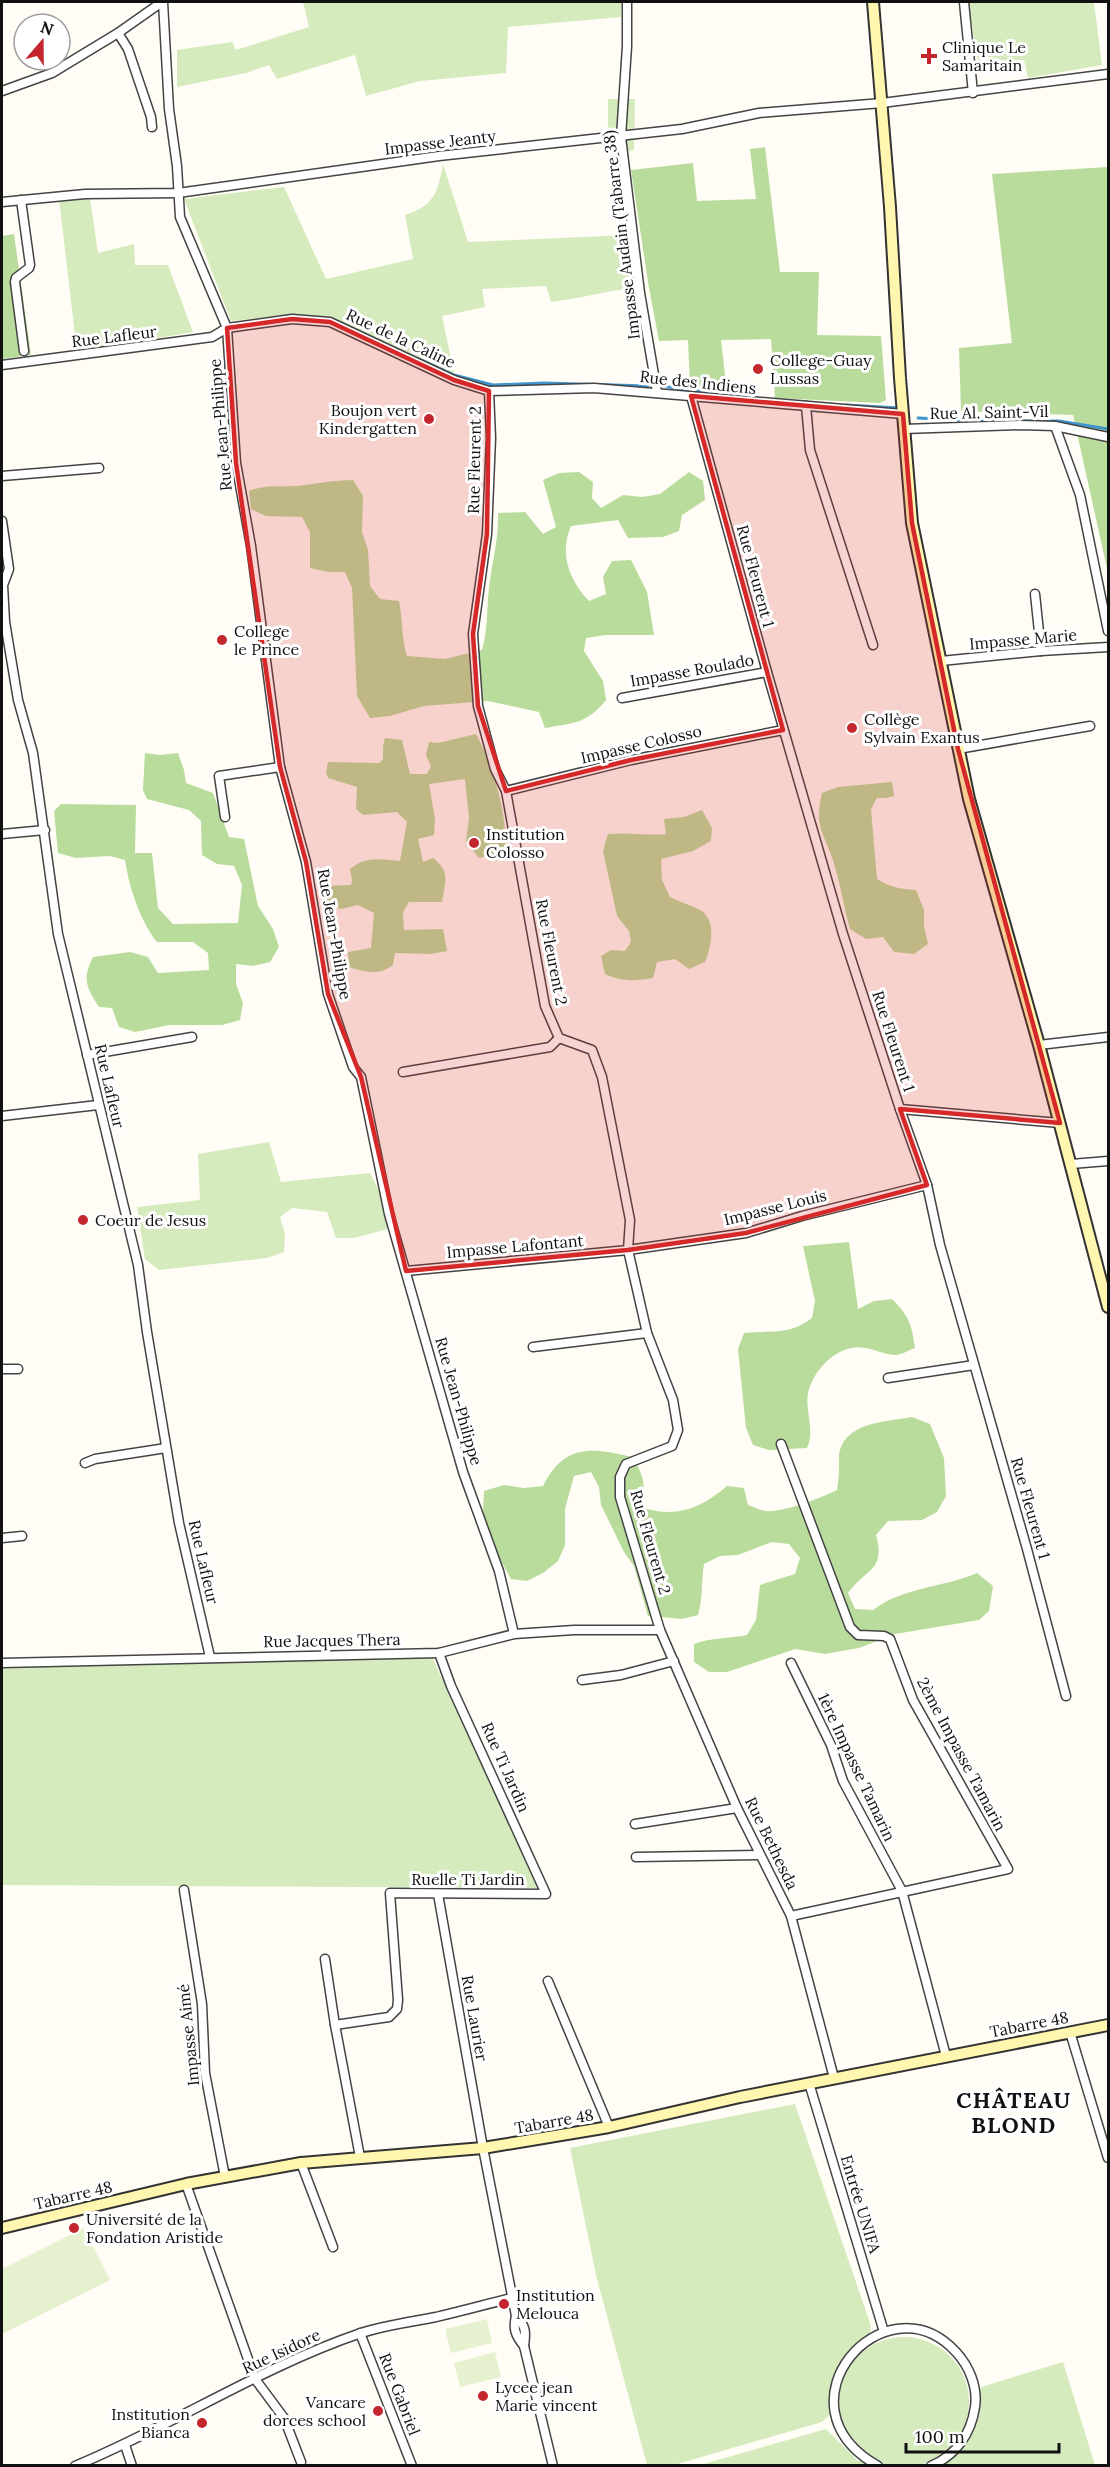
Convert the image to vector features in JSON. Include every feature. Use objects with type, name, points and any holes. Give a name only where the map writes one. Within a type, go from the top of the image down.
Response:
[{"type":"main road","points":[[873,2],[912,523],[969,799],[1039,1045],[1108,1307]]},
{"type":"main road","name":"Tabarre 48","points":[[2,2228],[186,2184],[301,2163],[483,2148],[609,2127],[809,2084],[1108,2025]]},
{"type":"street","points":[[2,91],[52,73],[118,33],[162,2]]},
{"type":"street","name":"Rue Jean-Philippe","points":[[162,2],[180,217],[227,328],[236,463],[251,546],[280,767],[306,862],[328,994],[353,1067],[361,1077],[389,1214],[463,1472],[499,1571],[514,1634]]},
{"type":"street","name":"Impasse Audain (Tabarre 38)","points":[[627,2],[627,46],[621,137],[640,293],[657,392]]},
{"type":"street","points":[[964,2],[973,93]]},
{"type":"street","points":[[118,33],[128,49],[151,117],[152,127]]},
{"type":"street","name":"Impasse Jeanty","points":[[2,202],[85,194],[177,193],[439,156],[682,129],[759,113],[882,104],[1108,74]]},
{"type":"street","points":[[21,200],[30,265],[16,278],[15,282],[24,351]]},
{"type":"street","name":"Rue de la Caline","points":[[227,328],[292,319],[330,322],[454,380],[489,391]]},
{"type":"street","name":"Rue Lafleur","points":[[2,365],[212,337],[227,328]]},
{"type":"street","name":"Rue des Indiens","points":[[489,391],[594,388],[903,414]]},
{"type":"street","name":"Rue Fleurent 2","points":[[489,391],[491,438],[487,534],[473,634],[478,706],[495,769],[506,791],[545,1006],[559,1038],[592,1050],[602,1077],[630,1220],[628,1250],[647,1333],[673,1400],[678,1430],[672,1446],[626,1464],[620,1477],[620,1497],[660,1630]]},
{"type":"street","name":"Rue Fleurent 1","points":[[691,396],[783,730],[843,934],[927,1185],[940,1245],[1039,1591],[1066,1696]]},
{"type":"street","points":[[806,406],[810,450],[873,645]]},
{"type":"street","points":[[1055,426],[1080,495],[1108,630]]},
{"type":"street","name":"Rue Al. Saint-Vil","points":[[904,429],[1055,426],[1108,437]]},
{"type":"street","points":[[2,476],[99,468]]},
{"type":"street","name":"Rue Lafleur","points":[[2,521],[9,568],[2,585],[5,622],[18,700],[33,753],[58,934],[138,1265],[179,1523],[210,1657]]},
{"type":"street","points":[[1035,594],[1041,651]]},
{"type":"street","name":"Impasse Marie","points":[[941,661],[1108,647]]},
{"type":"street","name":"Impasse Roulado","points":[[622,698],[767,672]]},
{"type":"street","points":[[958,749],[1090,726]]},
{"type":"street","name":"Impasse Colosso","points":[[506,791],[631,760],[783,730]]},
{"type":"street","points":[[225,817],[219,776],[280,767]]},
{"type":"street","points":[[2,834],[45,830]]},
{"type":"street","points":[[87,1055],[192,1037]]},
{"type":"street","points":[[1039,1045],[1108,1037]]},
{"type":"street","points":[[403,1072],[550,1047],[559,1038]]},
{"type":"street","points":[[2,1116],[98,1105]]},
{"type":"street","points":[[900,1109],[1060,1123]]},
{"type":"street","points":[[1071,1164],[1108,1161]]},
{"type":"street","name":"Impasse Louis","points":[[628,1250],[746,1233],[801,1216],[927,1185]]},
{"type":"street","name":"Impasse Lafontant","points":[[406,1271],[628,1250]]},
{"type":"street","points":[[534,1347],[647,1333]]},
{"type":"street","points":[[888,1378],[974,1365]]},
{"type":"street","points":[[2,1369],[18,1369]]},
{"type":"street","name":"2ème Impasse Tamarin","points":[[781,1444],[850,1627],[858,1635],[884,1636],[890,1639],[913,1700],[1008,1869],[902,1891]]},
{"type":"street","points":[[85,1463],[95,1459],[166,1448]]},
{"type":"street","points":[[2,1538],[22,1536]]},
{"type":"street","name":"Rue Jacques Thera","points":[[2,1663],[439,1653],[514,1634],[574,1630],[660,1630]]},
{"type":"street","name":"Rue Bethesda","points":[[660,1630],[737,1808],[791,1916],[834,2079]]},
{"type":"street","name":"Rue Ti Jardin","points":[[439,1653],[451,1686],[546,1894]]},
{"type":"street","points":[[582,1680],[621,1675],[674,1661]]},
{"type":"street","name":"1ère Impasse Tamarin","points":[[790,1663],[831,1745],[843,1781],[902,1891],[946,2056]]},
{"type":"street","points":[[635,1824],[737,1808]]},
{"type":"street","points":[[636,1857],[759,1855]]},
{"type":"street","name":"Impasse Aimé","points":[[184,1890],[201,2004],[206,2073],[225,2177]]},
{"type":"street","points":[[791,1916],[902,1891]]},
{"type":"street","name":"Ruelle Ti Jardin","points":[[334,2025],[389,2017],[397,2009],[390,1893],[546,1894]]},
{"type":"street","name":"Rue Laurier","points":[[438,1894],[483,2148],[516,2316],[514,2328],[516,2337],[524,2346],[553,2466]]},
{"type":"street","points":[[325,1959],[334,2025],[360,2157]]},
{"type":"street","points":[[548,1981],[609,2127]]},
{"type":"street","points":[[1070,2031],[1108,2158]]},
{"type":"street","name":"Entrée UNIFA","points":[[809,2084],[884,2332]]},
{"type":"street","points":[[301,2163],[333,2247]]},
{"type":"street","points":[[186,2184],[255,2379],[284,2418],[301,2462]]},
{"type":"street","name":"Rue Isidore","points":[[75,2466],[125,2445],[306,2355],[360,2333],[398,2322],[435,2317],[512,2298]]},
{"type":"street","points":[[878,2466],[861,2456],[846,2441],[837,2422],[834,2399],[837,2377],[848,2358],[864,2342],[884,2332],[906,2329],[929,2334],[949,2344],[964,2361],[974,2381],[976,2404],[971,2426],[960,2445],[943,2460],[931,2466]]},
{"type":"street","name":"Rue Gabriel","points":[[360,2333],[412,2466]]},
{"type":"street","points":[[125,2445],[132,2466]]},
{"type":"highlighted area","points":[[292,319],[330,322],[454,380],[489,391],[487,534],[473,634],[478,706],[506,791],[631,760],[783,730],[691,396],[903,414],[912,523],[958,749],[1060,1123],[900,1109],[927,1185],[746,1233],[628,1250],[406,1271],[361,1077],[328,994],[306,862],[280,767],[236,463],[227,328]]},
{"type":"green space","points":[[303,2],[621,2],[621,17],[508,27],[506,73],[420,81],[366,96],[355,55],[277,79],[269,65],[246,73],[177,87],[177,50],[232,42],[236,50],[309,27]]},
{"type":"green space","points":[[968,2],[1094,2],[1102,65],[1028,78],[1024,60],[979,67]]},
{"type":"green space","points":[[608,99],[635,99],[634,150],[608,154]]},
{"type":"green space","points":[[765,147],[780,272],[819,272],[817,335],[881,336],[886,400],[880,403],[775,398],[771,339],[721,340],[727,393],[690,387],[688,340],[659,341],[631,170],[693,163],[697,201],[756,199],[750,149]]},
{"type":"green space","points":[[443,164],[468,242],[630,235],[637,288],[551,302],[546,286],[482,289],[485,307],[442,316],[454,373],[327,316],[281,316],[231,321],[184,199],[284,187],[326,279],[413,259],[405,215],[422,207],[433,197]]},
{"type":"green space","points":[[1108,167],[1108,573],[1073,415],[961,411],[959,348],[1012,343],[992,174]]},
{"type":"green space","points":[[90,198],[98,253],[134,244],[135,265],[168,265],[193,332],[77,352],[59,199]]},
{"type":"green space","points":[[14,234],[31,355],[2,359],[2,236]]},
{"type":"green space","points":[[579,472],[593,482],[592,498],[601,508],[623,495],[642,497],[660,494],[689,472],[703,481],[705,500],[682,515],[679,531],[663,537],[628,538],[618,520],[571,526],[566,556],[571,575],[582,593],[589,601],[606,594],[603,577],[612,561],[631,560],[647,592],[654,635],[606,635],[586,638],[584,651],[603,681],[606,700],[586,718],[545,728],[539,712],[488,701],[424,706],[390,716],[370,718],[357,696],[352,588],[345,572],[328,572],[310,568],[310,532],[302,517],[266,516],[251,509],[249,491],[267,487],[353,480],[363,496],[362,532],[368,550],[370,586],[380,599],[399,601],[407,656],[445,659],[482,650],[498,513],[525,512],[543,534],[556,527],[543,480],[559,473]]},
{"type":"green space","points":[[476,734],[488,760],[502,807],[506,838],[505,851],[479,858],[466,841],[469,818],[465,779],[429,784],[435,819],[434,835],[418,839],[423,862],[433,858],[445,873],[442,902],[409,902],[403,912],[404,930],[443,929],[447,951],[431,954],[395,953],[393,965],[377,972],[349,967],[348,952],[371,948],[374,913],[358,905],[341,909],[324,904],[321,886],[351,885],[350,869],[367,860],[400,861],[407,822],[397,812],[363,815],[356,809],[357,787],[328,778],[326,772],[328,762],[379,763],[383,759],[385,738],[402,740],[410,774],[427,774],[431,766],[426,755],[429,742],[438,743]]},
{"type":"green space","points":[[145,753],[160,755],[178,753],[186,783],[213,793],[229,837],[244,839],[258,906],[273,929],[279,947],[270,962],[253,966],[236,964],[236,984],[243,1003],[240,1020],[222,1025],[169,1025],[135,1032],[119,1027],[112,1008],[99,1007],[88,988],[87,971],[93,957],[130,952],[148,957],[158,973],[209,970],[208,953],[193,942],[157,942],[145,924],[136,903],[125,860],[110,856],[76,858],[58,853],[54,811],[61,804],[136,805],[135,853],[152,853],[158,908],[173,924],[238,923],[242,885],[234,866],[217,864],[202,855],[201,821],[189,810],[147,799],[143,790]]},
{"type":"green space","points":[[892,782],[894,796],[877,798],[871,809],[877,879],[895,887],[916,890],[924,910],[924,927],[928,944],[914,954],[894,952],[883,937],[866,939],[850,929],[833,860],[819,821],[822,793],[838,787]]},
{"type":"green space","points":[[702,810],[712,828],[711,841],[693,851],[661,859],[662,880],[670,897],[702,911],[710,922],[711,943],[705,962],[689,969],[675,959],[657,962],[653,978],[640,980],[623,980],[605,974],[601,956],[611,950],[625,951],[631,942],[629,931],[617,916],[603,851],[608,834],[666,834],[664,819],[684,817]]},
{"type":"green space","points":[[269,1142],[281,1182],[370,1173],[382,1197],[388,1229],[354,1238],[336,1238],[327,1212],[292,1208],[280,1217],[285,1234],[284,1252],[267,1258],[159,1270],[145,1259],[137,1207],[200,1200],[198,1154]]},
{"type":"green space","points":[[849,1242],[858,1309],[874,1301],[892,1299],[909,1321],[915,1348],[897,1355],[856,1347],[838,1353],[823,1365],[809,1389],[807,1404],[810,1434],[807,1448],[769,1450],[753,1445],[746,1428],[738,1349],[744,1333],[787,1330],[812,1318],[815,1301],[803,1246]]},
{"type":"green space","points":[[912,1417],[930,1424],[944,1458],[946,1496],[937,1512],[922,1520],[888,1521],[876,1535],[878,1556],[876,1563],[848,1593],[855,1609],[873,1610],[885,1602],[910,1592],[977,1573],[993,1586],[989,1611],[979,1620],[895,1634],[859,1648],[825,1654],[795,1649],[727,1672],[709,1672],[694,1662],[694,1644],[747,1635],[756,1620],[760,1585],[795,1574],[800,1558],[789,1544],[772,1542],[738,1555],[720,1556],[704,1564],[698,1615],[682,1619],[648,1616],[634,1566],[624,1552],[601,1505],[599,1487],[591,1472],[574,1476],[565,1509],[565,1545],[558,1561],[543,1573],[527,1581],[511,1579],[498,1555],[483,1512],[484,1491],[504,1485],[524,1488],[543,1486],[560,1462],[580,1452],[591,1451],[604,1451],[632,1457],[643,1481],[643,1508],[667,1512],[688,1509],[707,1501],[727,1486],[744,1488],[748,1505],[765,1511],[775,1511],[793,1507],[837,1490],[842,1445],[856,1430],[878,1423]]},
{"type":"green space","points":[[431,1655],[539,1888],[2,1885],[2,1667]]},
{"type":"green space","points":[[795,2104],[871,2326],[870,2335],[846,2354],[835,2378],[830,2415],[822,2422],[674,2465],[647,2465],[596,2275],[570,2148]]},
{"type":"green space","points":[[84,2228],[110,2280],[2,2334],[2,2269]]},
{"type":"green space","points":[[487,2319],[492,2343],[451,2353],[445,2329]]},
{"type":"green space","points":[[904,2337],[929,2342],[950,2356],[964,2377],[969,2402],[964,2427],[950,2448],[929,2462],[904,2467],[879,2462],[858,2448],[844,2427],[839,2402],[844,2377],[858,2356],[879,2342]]},
{"type":"green space","points":[[495,2352],[501,2377],[460,2387],[454,2363]]},
{"type":"green space","points":[[1063,2362],[1095,2465],[942,2466],[965,2439],[976,2412],[981,2387]]},
{"type":"green space","points":[[826,2429],[857,2460],[868,2465],[700,2465]]},
{"type":"waterway","points":[[419,359],[454,375],[493,385],[544,383],[648,386]]},
{"type":"waterway","points":[[662,386],[725,395]]},
{"type":"waterway","points":[[846,405],[899,408]]},
{"type":"waterway","points":[[918,418],[1059,421],[1108,429]]},
{"type":"place","name":"Clinique Le Samaritain","points":[[929,56]]},
{"type":"place","name":"College-Guay Lussas","points":[[758,369]]},
{"type":"place","name":"Boujon vert Kindergatten","points":[[429,419]]},
{"type":"place","name":"College le Prince","points":[[222,640]]},
{"type":"place","name":"Collège Sylvain Exantus","points":[[852,728]]},
{"type":"place","name":"Institution Colosso","points":[[474,843]]},
{"type":"place","name":"Coeur de Jesus","points":[[83,1220]]},
{"type":"place","name":"Université de la Fondation Aristide","points":[[74,2228]]},
{"type":"place","name":"Institution Melouca","points":[[504,2304]]},
{"type":"place","name":"Lycee jean Marie vincent","points":[[483,2396]]},
{"type":"place","name":"Vancare dorces school","points":[[378,2411]]},
{"type":"place","name":"Institution Bianca","points":[[202,2423]]},
{"type":"district","name":"CHÂTEAU BLOND","points":[[1014,2112]]}]
